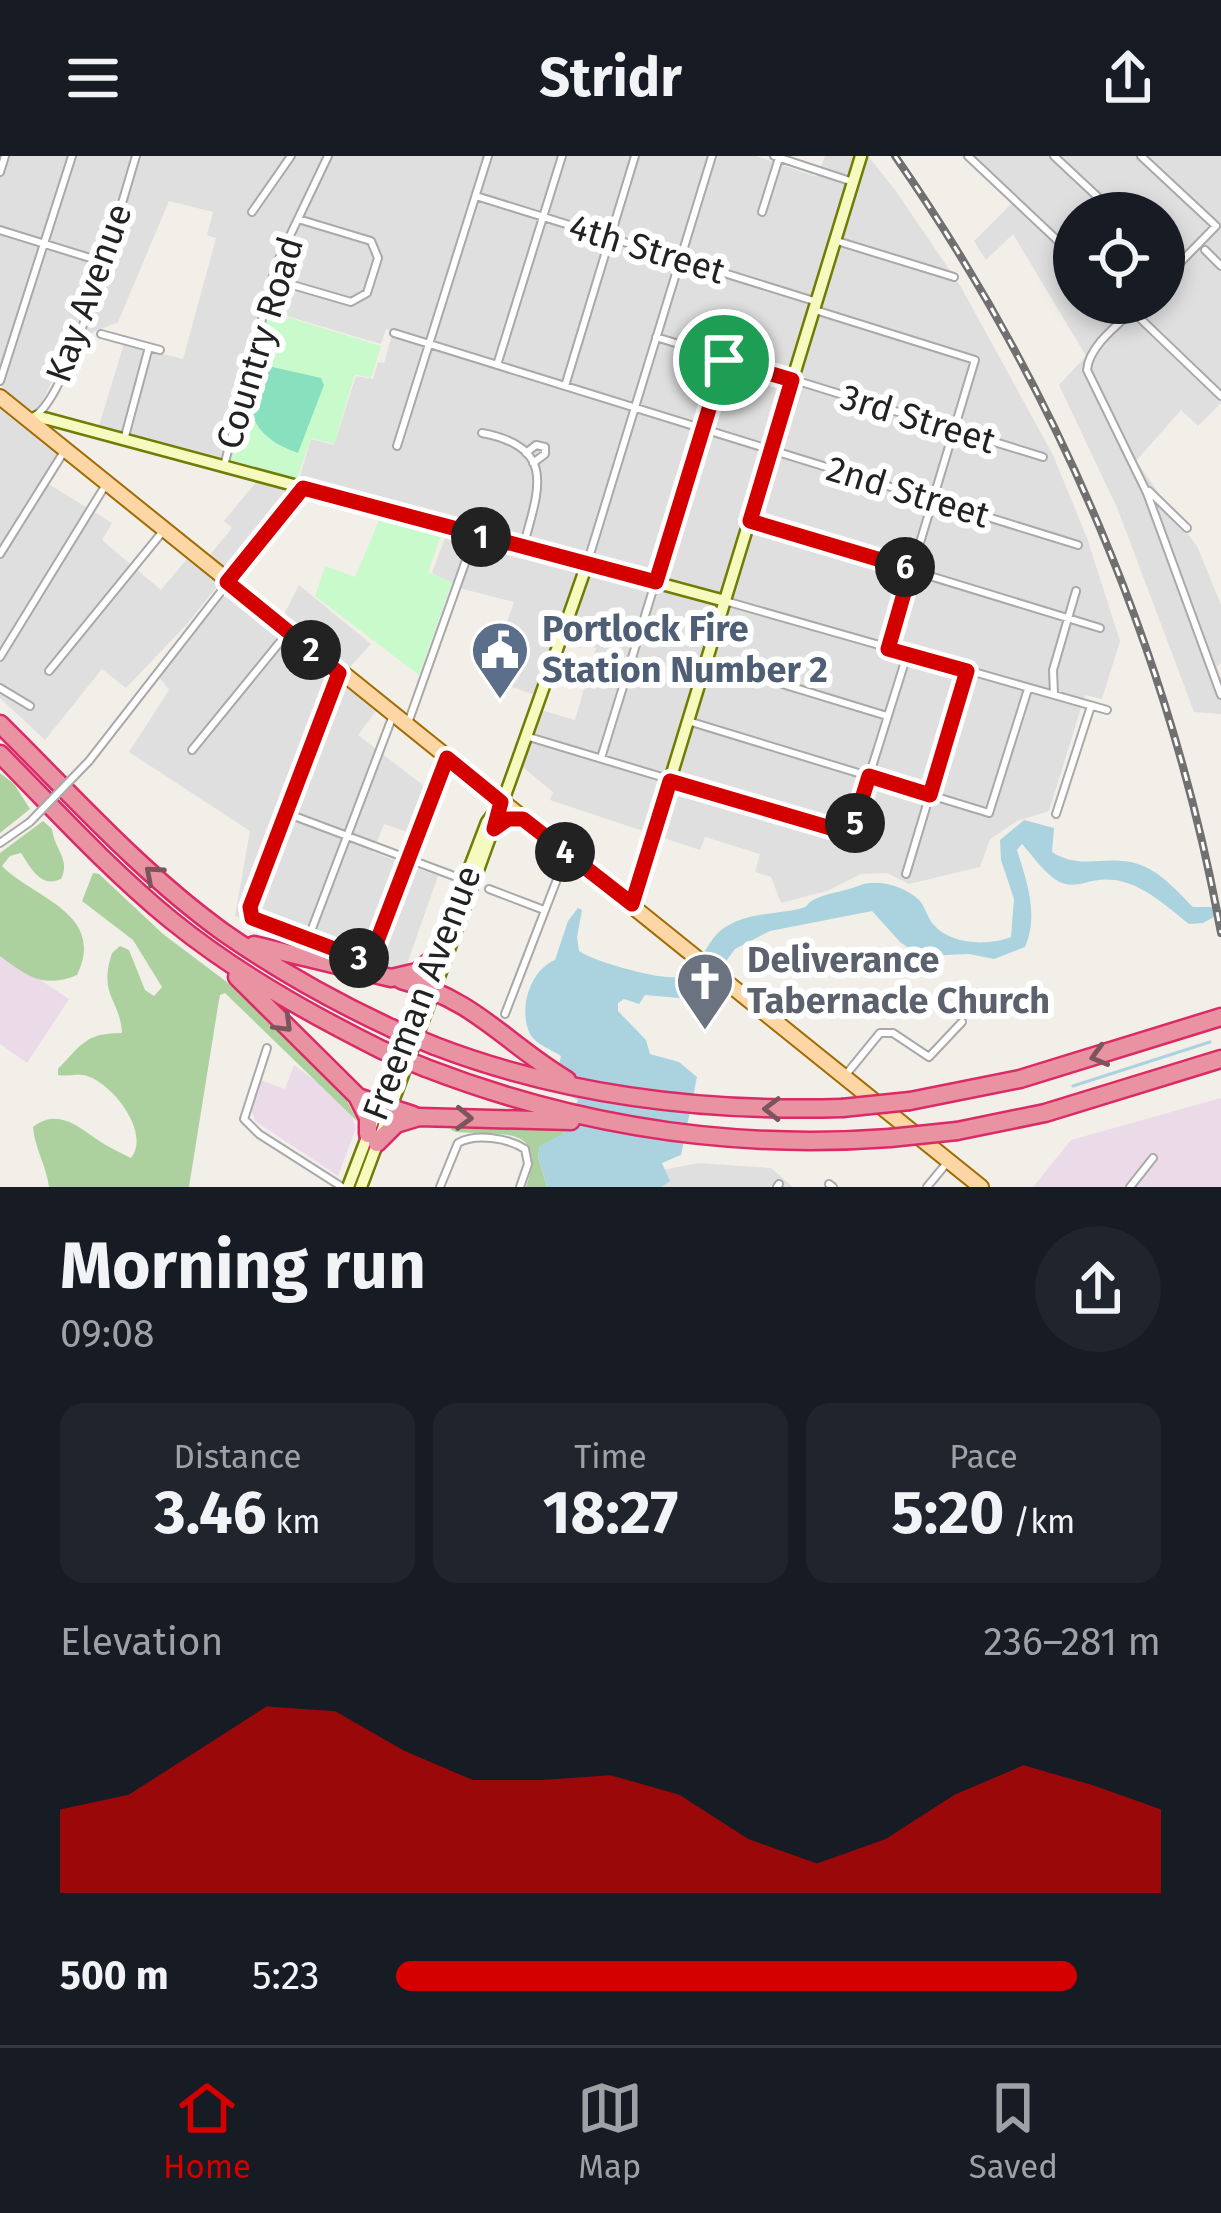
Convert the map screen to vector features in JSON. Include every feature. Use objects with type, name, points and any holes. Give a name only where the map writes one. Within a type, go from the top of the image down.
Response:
[{"type":"highway","points":[[0,724],[96,822],[214,924],[307,985],[435,1046],[584,1088],[702,1105],[842,1108],[910,1101],[1021,1079],[1216,1019]]},
{"type":"highway","points":[[0,754],[124,880],[211,951],[357,1096],[373,1139],[396,1124],[419,1117],[559,1116],[698,1137],[804,1143],[890,1138],[957,1131],[1045,1113],[1219,1060]]},
{"type":"highway","points":[[214,924],[275,952],[430,988],[473,1010],[548,1075]]},
{"type":"highway","points":[[211,951],[382,1050],[559,1116]]},
{"type":"highway","points":[[391,978],[417,972],[435,957]]},
{"type":"highway","points":[[357,1096],[419,1117]]},
{"type":"main road","points":[[632,904],[861,156]]},
{"type":"main road","points":[[0,398],[981,1187]]},
{"type":"main road","points":[[29,421],[48,419],[724,601]]},
{"type":"main road","name":"Freeman Avenue","points":[[361,1187],[373,1139],[494,829],[587,564]]},
{"type":"main road","name":"Freeman Avenue","points":[[430,988],[435,957],[487,822],[501,802]]},
{"type":"main road","points":[[494,829],[508,819],[523,819]]},
{"type":"main road","name":"Freeman Avenue","points":[[345,1187],[373,1139]]},
{"type":"street","points":[[0,381],[72,156]]},
{"type":"street","name":"Kay Avenue","points":[[29,421],[45,410],[57,388],[136,156]]},
{"type":"street","points":[[253,212],[291,156]]},
{"type":"street","name":"Country Road","points":[[224,466],[272,279],[328,156]]},
{"type":"street","points":[[397,446],[488,156]]},
{"type":"street","points":[[497,365],[562,156]]},
{"type":"street","points":[[565,386],[635,156]]},
{"type":"street","name":"Freeman Avenue","points":[[587,564],[712,156]]},
{"type":"street","points":[[968,156],[1053,236]]},
{"type":"street","points":[[1054,156],[1093,192]]},
{"type":"street","points":[[1141,156],[1180,192]]},
{"type":"street","points":[[762,212],[777,157],[853,182]]},
{"type":"street","points":[[0,172],[3,158]]},
{"type":"street","name":"4th Street","points":[[476,196],[681,259],[975,360],[954,430]]},
{"type":"street","points":[[1185,197],[1216,226],[1185,258]]},
{"type":"street","points":[[272,279],[351,302],[368,293],[379,258],[371,241],[298,219]]},
{"type":"street","points":[[0,230],[103,262]]},
{"type":"street","points":[[837,242],[954,277]]},
{"type":"street","points":[[1205,250],[1221,266]]},
{"type":"street","points":[[1120,324],[1090,355],[1087,370],[1142,484],[1221,695]]},
{"type":"street","points":[[1146,324],[1221,396]]},
{"type":"street","name":"2nd Street","points":[[394,333],[1078,545]]},
{"type":"street","points":[[101,334],[160,350]]},
{"type":"street","name":"3rd Street","points":[[656,337],[1043,458]]},
{"type":"street","points":[[124,440],[149,347]]},
{"type":"street","points":[[601,758],[724,360]]},
{"type":"street","points":[[0,398],[0,409]]},
{"type":"street","points":[[888,649],[954,430]]},
{"type":"street","points":[[482,433],[501,438],[533,463],[539,480],[538,499],[523,548]]},
{"type":"street","points":[[525,453],[536,445],[545,447],[545,454],[533,463]]},
{"type":"street","points":[[0,554],[65,450]]},
{"type":"street","points":[[0,657],[106,484]]},
{"type":"street","points":[[1142,484],[1187,528]]},
{"type":"street","points":[[0,843],[30,822],[89,761],[303,488]]},
{"type":"street","points":[[750,521],[1100,628]]},
{"type":"street","points":[[50,671],[164,530]]},
{"type":"street","points":[[406,727],[475,536]]},
{"type":"street","points":[[1054,694],[1053,670],[1076,591]]},
{"type":"street","points":[[724,601],[1107,710]]},
{"type":"street","points":[[192,750],[289,631]]},
{"type":"street","points":[[527,736],[851,834],[907,655]]},
{"type":"street","points":[[707,661],[889,716]]},
{"type":"street","points":[[906,874],[967,671]]},
{"type":"street","points":[[339,673],[249,916],[369,962],[447,758]]},
{"type":"street","points":[[0,688],[30,706]]},
{"type":"street","points":[[688,721],[989,813],[1028,689]]},
{"type":"street","points":[[1056,814],[1091,706]]},
{"type":"street","points":[[308,939],[393,716]]},
{"type":"street","points":[[286,813],[454,876]]},
{"type":"street","points":[[505,1015],[567,854]]},
{"type":"street","points":[[489,889],[544,910]]},
{"type":"street","points":[[844,1077],[880,1033],[893,1034],[927,1058],[962,1022]]},
{"type":"street","points":[[266,1048],[242,1116],[259,1134],[345,1187]]},
{"type":"street","points":[[440,1187],[458,1143],[467,1138],[512,1141],[525,1149],[528,1164],[520,1187]]},
{"type":"street","points":[[1130,1187],[1153,1158]]},
{"type":"street","points":[[927,1187],[949,1161]]},
{"type":"shaded area","points":[[0,156],[756,156],[817,177],[825,156],[868,156],[961,287],[1053,455],[1087,538],[1120,641],[1102,699],[1085,695],[1049,811],[1017,821],[990,839],[980,867],[909,884],[887,873],[861,874],[827,891],[781,903],[771,877],[755,872],[760,854],[705,837],[700,850],[550,800],[553,792],[520,765],[541,710],[575,720],[596,648],[556,637],[535,695],[512,687],[522,655],[498,649],[514,602],[463,589],[432,573],[450,524],[298,483],[311,439],[334,445],[356,376],[373,379],[378,362],[384,363],[393,331],[386,329],[381,344],[260,308],[221,462],[98,429],[124,344],[183,359],[216,238],[207,235],[213,212],[169,201],[118,322],[70,342],[39,409],[30,410],[0,385]]},
{"type":"shaded area","points":[[975,156],[1221,156],[1221,403],[1198,426],[1181,410],[1136,461],[1198,548],[1221,605],[1221,663],[1217,666],[1221,714],[1194,712],[1118,510],[1059,385],[1086,356],[1067,324],[1185,324],[1185,192],[1053,192],[1053,301],[1013,234],[986,260],[974,241],[1018,197]]},
{"type":"shaded area","points":[[0,409],[57,454],[42,480],[112,523],[102,540],[161,590],[187,559],[199,568],[232,528],[224,521],[257,481],[294,490],[187,624],[126,688],[102,669],[45,740],[0,698]]},
{"type":"shaded area","points":[[299,585],[371,644],[341,683],[376,711],[358,735],[428,789],[410,833],[384,824],[373,852],[438,876],[406,967],[382,971],[235,916],[250,831],[129,752],[169,690],[159,677],[221,597],[233,597],[276,630]]},
{"type":"shaded area","points":[[0,953],[69,999],[27,1063],[0,1044]]},
{"type":"shaded area","points":[[294,1065],[348,1105],[356,1128],[338,1176],[255,1121],[250,1105],[260,1080],[285,1089]]},
{"type":"shaded area","points":[[1221,1098],[1221,1187],[1033,1187],[1071,1140]]},
{"type":"shaded area","points":[[698,1163],[771,1168],[793,1187],[639,1187],[663,1170]]},
{"type":"green space","points":[[267,311],[381,346],[371,378],[355,374],[334,444],[311,438],[296,482],[229,464]]},
{"type":"green space","points":[[255,363],[321,378],[324,385],[298,453],[269,438],[254,419],[250,394]]},
{"type":"green space","points":[[381,516],[442,533],[428,572],[452,582],[419,675],[315,596],[325,566],[355,577]]},
{"type":"green space","points":[[0,773],[14,784],[30,809],[0,833]]},
{"type":"green space","points":[[43,821],[52,829],[63,860],[61,879],[41,879],[21,853],[10,856],[2,866],[62,909],[82,936],[84,954],[77,975],[54,981],[27,974],[0,956],[0,853]]},
{"type":"green space","points":[[93,873],[244,995],[345,1097],[358,1122],[225,993],[220,995],[189,1187],[49,1187],[33,1127],[41,1122],[65,1121],[131,1158],[136,1148],[133,1123],[108,1089],[87,1076],[58,1075],[58,1069],[85,1042],[122,1033],[108,988],[112,953],[120,946],[129,950],[145,990],[154,996],[162,987],[133,940],[82,901]]},
{"type":"green space","points":[[453,1124],[566,1130],[540,1146],[538,1157],[547,1187],[526,1187],[531,1152],[526,1143],[505,1135],[456,1132],[451,1130]]},
{"type":"water","points":[[1024,820],[1054,828],[1052,852],[1063,858],[1138,864],[1161,876],[1193,907],[1221,907],[1221,913],[1203,923],[1189,924],[1124,882],[1062,883],[1022,844],[1017,850],[1030,899],[1029,935],[1025,947],[994,959],[969,954],[922,956],[901,943],[872,911],[770,931],[735,949],[707,987],[690,999],[645,995],[639,1004],[624,999],[618,1003],[618,1011],[646,1040],[650,1054],[679,1062],[697,1077],[681,1155],[662,1163],[670,1181],[661,1187],[547,1187],[538,1157],[540,1146],[564,1133],[578,1100],[554,1087],[561,1056],[530,1034],[526,1002],[539,972],[555,960],[568,921],[578,908],[582,910],[579,951],[668,977],[691,970],[714,937],[738,920],[799,909],[820,897],[873,883],[913,895],[933,924],[949,936],[970,942],[1002,940],[1011,937],[1014,899],[1001,860],[1000,840]]},
{"type":"waterway","points":[[1073,1086],[1210,1042]]},
{"type":"railway","points":[[895,156],[1007,336],[1100,527],[1172,727],[1221,933]]},
{"type":"place","name":"Portlock Fire Station Number 2","points":[[500,701]]},
{"type":"place","name":"Deliverance Tabernacle Church","points":[[705,1032]]},
{"type":"route","points":[[724,360],[792,380],[750,521],[911,569],[888,649],[967,671],[930,795],[869,776],[851,834],[670,781],[632,904],[523,819],[508,819],[494,829],[501,802],[447,758],[369,962],[249,916],[339,673],[227,582],[303,488],[656,582],[724,360]]}]
